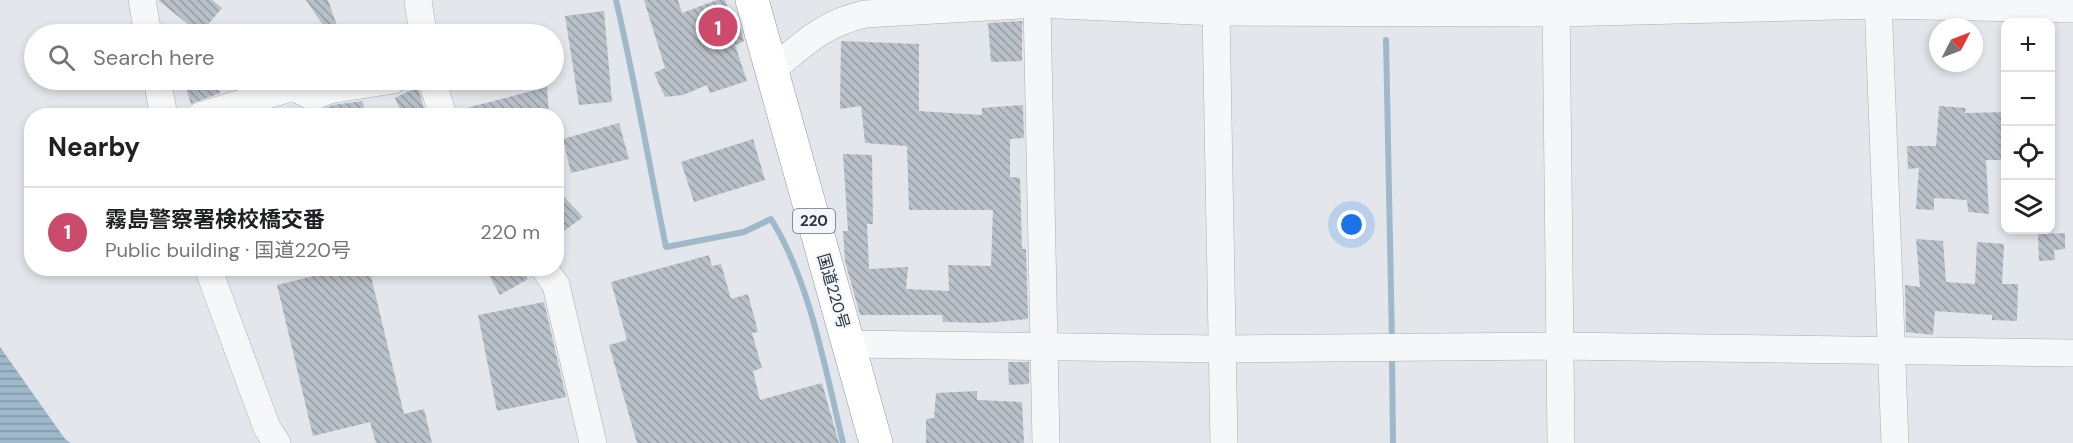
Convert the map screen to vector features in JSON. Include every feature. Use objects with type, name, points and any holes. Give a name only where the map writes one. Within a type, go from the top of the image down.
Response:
[{"type":"highway","name":"国道220号","points":[[752,0],[876,443]]},
{"type":"street","points":[[142,0],[146,24]]},
{"type":"street","points":[[418,0],[422,24]]},
{"type":"street","points":[[772,70],[821,30],[842,20],[866,14],[1037,4],[1216,12],[1878,2],[2073,9]]},
{"type":"street","points":[[1878,2],[1895,443]]},
{"type":"street","points":[[1037,4],[1046,346],[1046,443]]},
{"type":"street","points":[[1557,7],[1561,443]]},
{"type":"street","points":[[1216,12],[1224,443]]},
{"type":"street","points":[[159,90],[162,108]]},
{"type":"street","points":[[226,108],[283,90]]},
{"type":"street","points":[[299,90],[313,97],[329,90]]},
{"type":"street","points":[[435,90],[441,108]]},
{"type":"street","points":[[211,276],[256,398],[277,443]]},
{"type":"street","points":[[550,276],[556,285],[593,443]]},
{"type":"street","points":[[849,344],[1221,349],[1559,346],[2073,353]]},
{"type":"water","points":[[0,347],[65,439],[71,443],[0,443]]},
{"type":"building","points":[[158,0],[212,0],[222,8],[208,24],[188,24]]},
{"type":"building","points":[[306,0],[328,0],[336,24],[322,24]]},
{"type":"building","points":[[644,0],[678,0],[682,13],[717,0],[725,0],[733,21],[738,19],[744,41],[735,45],[747,81],[710,93],[707,85],[683,95],[665,97],[654,73],[665,68]]},
{"type":"building","points":[[604,11],[612,102],[579,105],[565,16]]},
{"type":"building","points":[[1022,21],[1022,61],[991,62],[988,23]]},
{"type":"building","points":[[841,41],[919,44],[919,111],[982,115],[982,108],[1023,105],[1024,138],[1010,139],[1010,177],[1020,178],[1022,249],[1026,249],[1028,319],[984,323],[943,322],[942,315],[860,315],[845,261],[843,231],[848,231],[843,154],[872,155],[873,224],[867,224],[869,269],[908,267],[906,289],[949,291],[948,265],[991,266],[993,210],[909,210],[907,146],[865,143],[861,106],[840,109]]},
{"type":"building","points":[[186,90],[219,90],[220,93],[191,104]]},
{"type":"building","points":[[412,90],[419,90],[424,108],[399,108],[395,98]]},
{"type":"building","points":[[536,90],[547,90],[548,108],[467,108]]},
{"type":"building","points":[[362,101],[364,108],[326,108]]},
{"type":"building","points":[[1939,106],[1966,108],[1965,113],[2001,112],[2001,160],[1986,160],[1989,214],[1968,212],[1967,200],[1934,198],[1934,210],[1916,209],[1919,168],[1908,169],[1907,146],[1936,146]]},
{"type":"building","points":[[619,123],[629,159],[571,173],[564,139]]},
{"type":"building","points":[[753,139],[765,180],[694,202],[681,162]]},
{"type":"building","points":[[564,197],[583,217],[564,231]]},
{"type":"building","points":[[2065,233],[2065,249],[2054,250],[2055,260],[2039,261],[2038,234]]},
{"type":"building","points":[[1916,239],[1943,241],[1946,282],[1975,284],[1977,242],[2004,244],[2002,284],[2018,284],[2017,321],[1992,320],[1992,315],[1935,311],[1933,335],[1906,332],[1905,285],[1920,287]]},
{"type":"building","points":[[709,255],[712,266],[721,264],[731,299],[748,294],[758,332],[752,333],[762,368],[753,371],[760,400],[822,383],[839,443],[637,443],[609,345],[627,340],[611,282]]},
{"type":"building","points":[[314,276],[371,276],[404,414],[424,409],[432,443],[376,443],[370,422],[313,436],[277,285]]},
{"type":"building","points":[[489,276],[526,276],[528,279],[500,295]]},
{"type":"building","points":[[544,302],[566,397],[497,411],[478,315]]},
{"type":"building","points":[[1008,362],[1029,362],[1029,384],[1009,385]]},
{"type":"building","points":[[977,391],[977,400],[1022,402],[1024,443],[926,443],[926,419],[934,418],[936,393]]},
{"type":"waterway","points":[[616,0],[666,247],[744,232],[771,219],[785,244],[806,298],[823,357],[843,443]]},
{"type":"waterway","points":[[1386,40],[1392,342]]},
{"type":"waterway","points":[[1392,355],[1393,443]]},
{"type":"place","name":"霧島警察署検校橋交番","points":[[718,27]]}]
